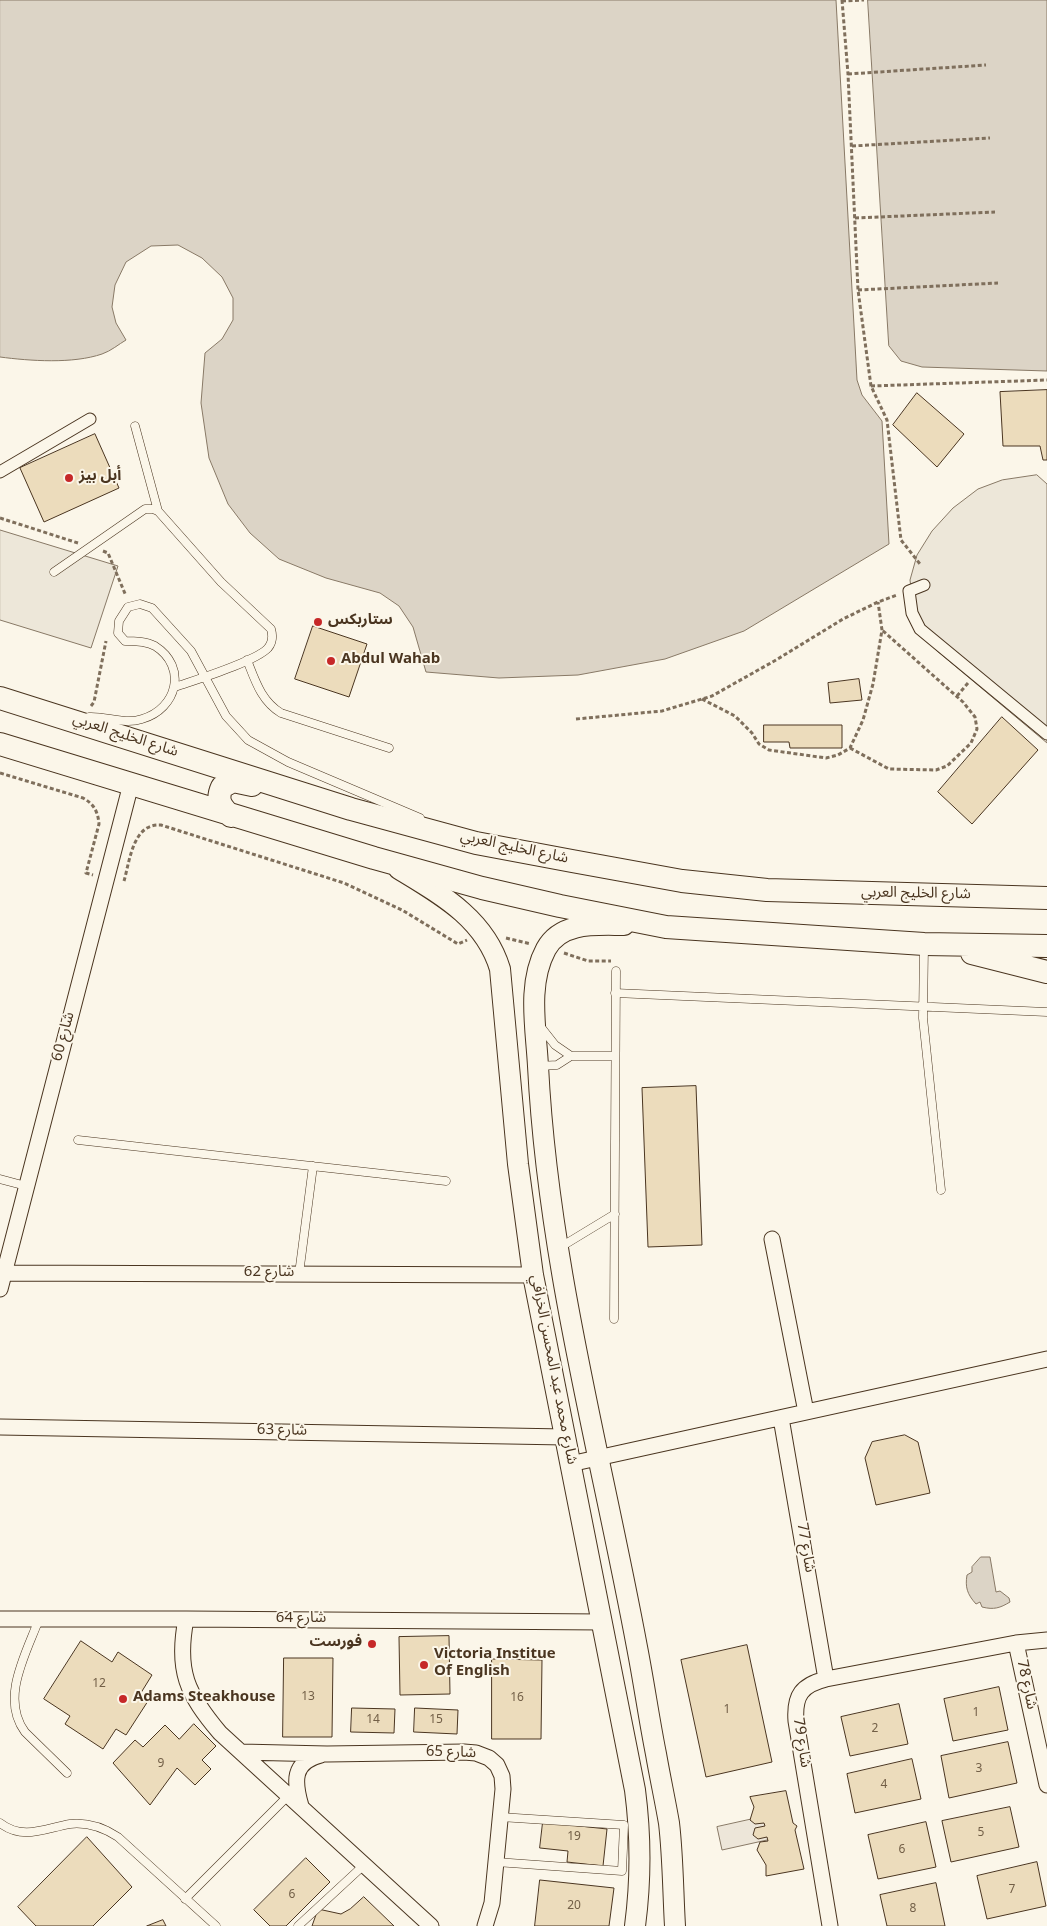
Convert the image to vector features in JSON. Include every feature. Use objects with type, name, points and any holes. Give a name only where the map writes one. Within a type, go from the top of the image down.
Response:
[{"type":"main road","name":"شارع الخليج العربي","points":[[0,698],[80,714],[351,809],[476,843],[682,881],[767,890],[1047,898]]},
{"type":"main road","points":[[0,744],[231,816],[482,888],[666,927],[932,944],[1047,946]]},
{"type":"main road","points":[[231,816],[222,808],[220,796],[224,785],[233,781],[329,809],[340,811],[351,809]]},
{"type":"main road","name":"شارع محمد عبد المحسن الخرافي","points":[[388,862],[450,902],[470,919],[490,943],[500,969],[521,1191],[533,1275],[635,1790],[640,1856],[640,1894],[635,1926]]},
{"type":"main road","name":"شارع محمد عبد المحسن الخرافي","points":[[666,927],[590,925],[570,929],[559,934],[546,947],[538,969],[534,996],[541,1125],[557,1249],[637,1648],[669,1825],[675,1926]]},
{"type":"main road","points":[[932,944],[1047,972]]},
{"type":"main road","points":[[511,1090],[521,1080],[538,1073]]},
{"type":"main road","points":[[640,1856],[648,1888],[645,1926]]},
{"type":"street","points":[[0,472],[90,419]]},
{"type":"street","points":[[924,585],[909,591],[912,613],[920,629],[1047,734]]},
{"type":"street","name":"شارع 60","points":[[0,1289],[131,784]]},
{"type":"street","points":[[772,1239],[806,1412]]},
{"type":"street","name":"شارع 62","points":[[4,1273],[533,1275]]},
{"type":"street","points":[[570,1464],[1047,1359]]},
{"type":"street","name":"شارع 77","points":[[781,1418],[826,1679]]},
{"type":"street","name":"شارع 63","points":[[0,1427],[565,1437]]},
{"type":"street","name":"شارع 64","points":[[0,1619],[603,1622]]},
{"type":"street","points":[[186,1619],[182,1641],[182,1662],[190,1691],[211,1722],[241,1752],[431,1926]]},
{"type":"street","points":[[1016,1644],[1047,1640]]},
{"type":"street","name":"شارع 79","points":[[830,1926],[795,1714],[804,1688],[808,1684],[826,1679],[1016,1644]]},
{"type":"street","name":"شارع 78","points":[[1016,1644],[1047,1785]]},
{"type":"street","name":"شارع 65","points":[[241,1752],[327,1754],[464,1752],[483,1755],[493,1761],[502,1776],[503,1789],[492,1903],[485,1926]]},
{"type":"street","name":"شارع 65","points":[[301,1806],[296,1782],[299,1769],[308,1760],[327,1754]]},
{"type":"lane","points":[[134,426],[158,511],[221,582],[272,629],[272,640],[267,649],[247,660],[174,687]]},
{"type":"lane","points":[[54,572],[145,509],[158,511]]},
{"type":"lane","points":[[80,714],[125,722],[143,719],[158,711],[172,696],[175,677],[172,667],[161,651],[154,645],[125,641],[120,638],[118,633],[119,621],[128,607],[146,605],[157,612],[191,651],[226,716],[248,740],[288,762],[376,798],[476,843]]},
{"type":"lane","points":[[247,660],[260,692],[274,709],[281,713],[389,748]]},
{"type":"lane","points":[[932,944],[923,1018],[941,1190]]},
{"type":"lane","points":[[614,1318],[616,971]]},
{"type":"lane","points":[[616,993],[1047,1012]]},
{"type":"lane","points":[[535,1018],[547,1037],[562,1051],[571,1056],[615,1056]]},
{"type":"lane","points":[[538,1073],[544,1067],[557,1065],[571,1056]]},
{"type":"lane","points":[[78,1140],[446,1181]]},
{"type":"lane","points":[[300,1274],[313,1166]]},
{"type":"lane","points":[[0,1179],[26,1186]]},
{"type":"lane","points":[[557,1249],[615,1214]]},
{"type":"lane","points":[[39,1619],[16,1682],[13,1701],[14,1711],[25,1732],[67,1773]]},
{"type":"lane","points":[[185,1899],[289,1795]]},
{"type":"lane","points":[[496,1862],[622,1872],[624,1825],[500,1817]]},
{"type":"lane","points":[[0,1823],[11,1829],[28,1833],[72,1824],[101,1828],[118,1837],[216,1926]]},
{"type":"lane","points":[[298,1926],[364,1865]]},
{"type":"path","points":[[864,0],[842,1],[852,146],[858,290],[871,386],[887,420],[901,540],[920,564]]},
{"type":"path","points":[[848,74],[986,65]]},
{"type":"path","points":[[852,146],[990,138]]},
{"type":"path","points":[[855,218],[995,212]]},
{"type":"path","points":[[858,290],[998,283]]},
{"type":"path","points":[[871,386],[1047,380]]},
{"type":"path","points":[[576,719],[662,711],[720,692],[843,619],[878,602],[909,591]]},
{"type":"path","points":[[701,699],[735,716],[752,733],[759,744],[769,750],[826,758],[838,755],[850,748],[863,720],[874,684],[882,630],[878,602]]},
{"type":"path","points":[[850,748],[889,769],[936,770],[947,766],[971,743],[977,729],[975,718],[963,702],[882,630]]},
{"type":"path","points":[[80,714],[94,702],[106,641]]},
{"type":"path","points":[[0,773],[83,798],[92,805],[99,824],[86,873],[123,884],[138,835],[150,825],[161,824],[344,883],[402,910],[458,944],[482,932]]},
{"type":"shaded area","points":[[0,0],[836,0],[857,380],[862,395],[882,421],[889,544],[744,631],[665,659],[578,675],[499,678],[426,672],[413,627],[399,606],[380,593],[326,578],[279,559],[250,533],[228,504],[209,458],[201,403],[205,353],[222,339],[233,320],[233,298],[222,277],[202,258],[178,245],[151,246],[126,262],[115,285],[112,307],[116,323],[126,340],[105,353],[91,357],[65,360],[25,360],[0,357]]},
{"type":"shaded area","points":[[868,0],[1047,0],[1047,371],[922,367],[901,361],[889,346]]},
{"type":"shaded area","points":[[1037,475],[1047,484],[1047,743],[936,650],[913,605],[910,580],[917,555],[932,531],[953,508],[978,489],[1002,480]]},
{"type":"shaded area","points":[[0,530],[118,566],[91,648],[0,620]]},
{"type":"shaded area","points":[[981,1557],[990,1557],[996,1592],[1000,1591],[1009,1598],[1010,1602],[1003,1606],[997,1608],[982,1607],[980,1602],[976,1604],[967,1590],[967,1575],[972,1572],[972,1567]]},
{"type":"shaded area","points":[[771,1815],[776,1838],[722,1850],[717,1827]]},
{"type":"building","points":[[1047,390],[1047,460],[1043,460],[1040,446],[1003,446],[1000,392]]},
{"type":"building","points":[[917,393],[964,434],[937,467],[893,425]]},
{"type":"building","name":"أبل بيز","points":[[95,434],[119,488],[44,522],[20,468]]},
{"type":"building","name":"Abdul Wahab","points":[[313,626],[367,644],[349,697],[295,679]]},
{"type":"building","points":[[859,679],[862,700],[830,703],[828,683]]},
{"type":"building","points":[[1002,717],[1038,750],[972,824],[938,792]]},
{"type":"building","points":[[764,725],[842,725],[842,748],[790,748],[789,742],[764,742]]},
{"type":"building","points":[[696,1086],[702,1245],[648,1247],[642,1088]]},
{"type":"building","points":[[905,1435],[918,1442],[930,1493],[876,1505],[865,1458],[872,1442]]},
{"type":"building","name":"Victoria Institue Of English","points":[[449,1636],[450,1694],[400,1695],[399,1637]]},
{"type":"building","points":[[81,1641],[112,1662],[118,1652],[152,1675],[139,1696],[148,1701],[126,1735],[116,1729],[103,1749],[65,1724],[70,1716],[44,1699]]},
{"type":"building","points":[[747,1645],[772,1762],[706,1777],[681,1660]]},
{"type":"building","points":[[284,1658],[333,1658],[332,1737],[283,1737]]},
{"type":"building","points":[[492,1659],[542,1660],[541,1739],[492,1739]]},
{"type":"building","points":[[999,1687],[1008,1730],[953,1741],[944,1699]]},
{"type":"building","points":[[899,1704],[908,1744],[850,1756],[841,1717]]},
{"type":"building","points":[[352,1708],[395,1709],[394,1733],[351,1732]]},
{"type":"building","points":[[415,1708],[458,1710],[457,1734],[414,1732]]},
{"type":"building","points":[[194,1724],[216,1746],[202,1760],[211,1769],[195,1785],[177,1768],[150,1805],[113,1763],[135,1740],[143,1747],[165,1725],[179,1739]]},
{"type":"building","points":[[1008,1742],[1017,1783],[949,1798],[941,1756]]},
{"type":"building","points":[[912,1759],[921,1799],[855,1813],[847,1774]]},
{"type":"building","points":[[786,1791],[793,1823],[797,1826],[795,1830],[804,1869],[766,1876],[766,1865],[757,1850],[760,1842],[768,1841],[767,1837],[758,1839],[753,1835],[755,1828],[765,1826],[764,1823],[755,1824],[750,1820],[754,1807],[750,1797]]},
{"type":"building","points":[[1010,1807],[1019,1847],[951,1862],[942,1821]]},
{"type":"building","points":[[543,1822],[607,1829],[603,1866],[567,1862],[568,1851],[540,1848]]},
{"type":"building","points":[[926,1822],[936,1867],[878,1879],[868,1835]]},
{"type":"building","points":[[87,1837],[132,1887],[93,1926],[36,1926],[18,1907]]},
{"type":"building","points":[[306,1858],[330,1882],[286,1926],[270,1926],[254,1910]]},
{"type":"building","points":[[1037,1862],[1046,1906],[987,1919],[977,1876]]},
{"type":"building","points":[[540,1880],[614,1888],[609,1926],[535,1926]]},
{"type":"building","points":[[936,1883],[945,1926],[887,1926],[880,1895]]},
{"type":"building","points":[[364,1897],[394,1926],[312,1926],[318,1909],[341,1914]]},
{"type":"building","points":[[163,1920],[166,1926],[147,1926]]},
{"type":"place","name":"أبل بيز","points":[[69,478]]},
{"type":"place","name":"ستاربكس","points":[[318,622]]},
{"type":"place","name":"Abdul Wahab","points":[[331,661]]},
{"type":"place","name":"فورست","points":[[372,1644]]},
{"type":"place","name":"Victoria Institue Of English","points":[[424,1665]]},
{"type":"place","name":"Adams Steakhouse","points":[[123,1699]]}]
